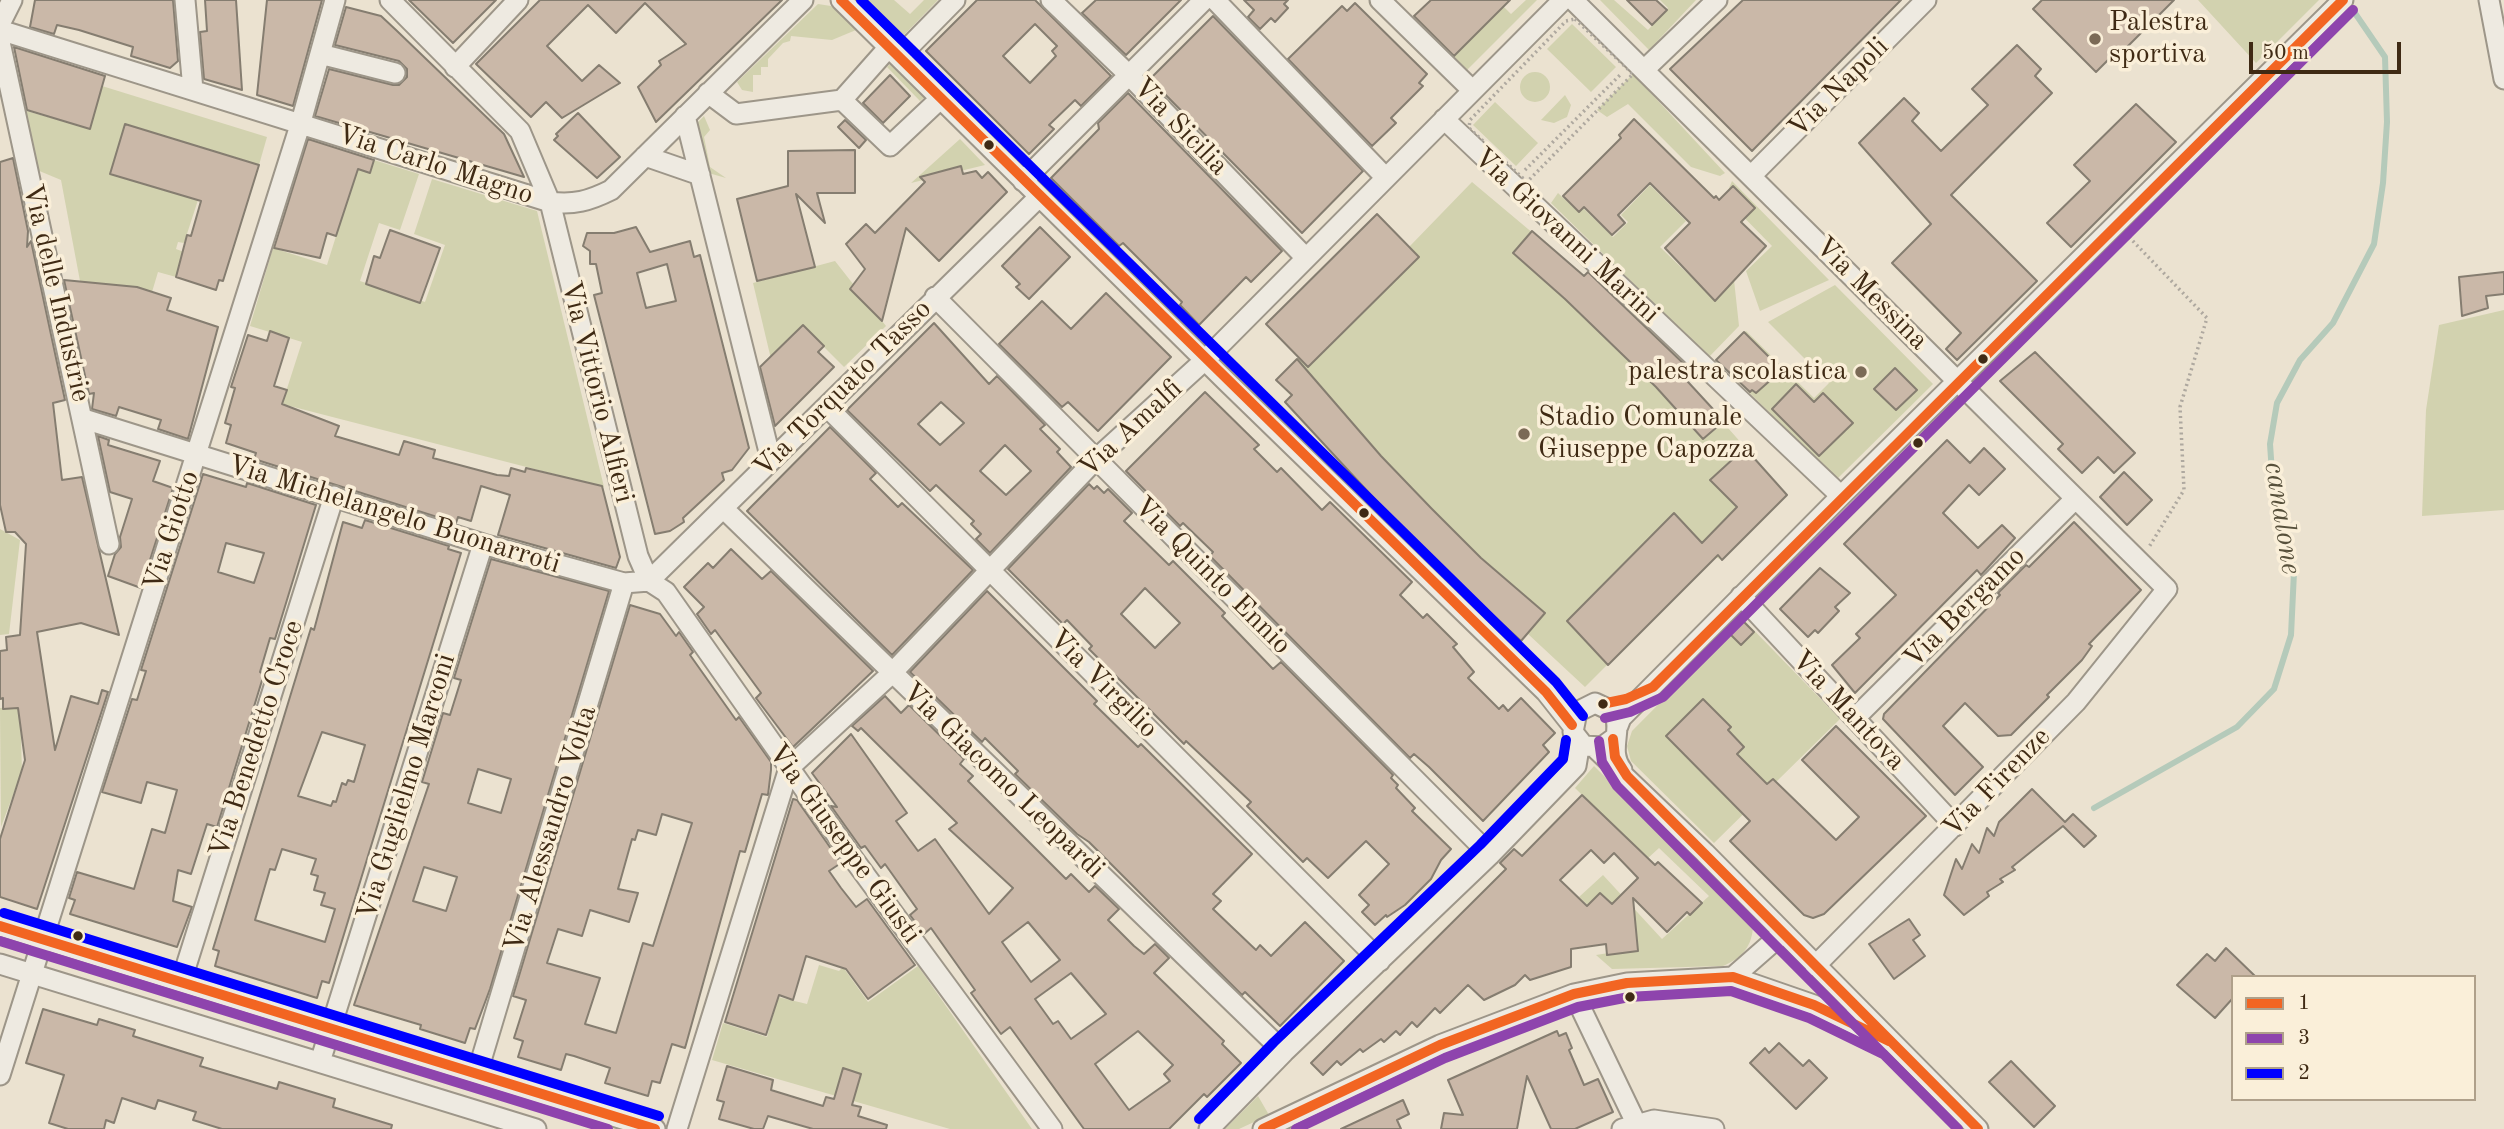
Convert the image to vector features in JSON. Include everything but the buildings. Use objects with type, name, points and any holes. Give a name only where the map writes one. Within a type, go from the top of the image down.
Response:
[{"type":"street","points":[[0,24],[12,0]]},
{"type":"street","points":[[185,0],[193,90]]},
{"type":"street","name":"Via Giotto","points":[[0,1075],[5,1037],[30,974],[197,455],[301,122],[335,0]]},
{"type":"street","name":"Via Vittorio Alfieri","points":[[390,0],[520,131],[550,202],[638,556],[649,581]]},
{"type":"street","points":[[455,67],[518,0]]},
{"type":"street","name":"Via Carlo Magno","points":[[0,30],[550,202],[569,204],[589,201],[611,190],[803,0]]},
{"type":"street","points":[[841,0],[1546,692],[1582,739],[1627,776],[1978,1129]]},
{"type":"street","points":[[709,93],[736,114],[842,100],[955,0]]},
{"type":"street","name":"Via Sicilia","points":[[1051,0],[1129,75],[1305,257]]},
{"type":"street","points":[[1023,181],[1204,0]]},
{"type":"street","points":[[1215,0],[1386,178]]},
{"type":"street","points":[[1380,0],[1471,89]]},
{"type":"street","name":"Via Amalfi","points":[[789,768],[891,674],[1096,459],[1205,360],[1471,89],[1563,0]]},
{"type":"street","name":"Via Messina","points":[[1573,0],[2167,589]]},
{"type":"street","points":[[1636,65],[1717,0]]},
{"type":"street","name":"Via Napoli","points":[[1752,176],[1926,0]]},
{"type":"street","points":[[1582,739],[1615,733],[1653,688],[1741,596],[2343,0]]},
{"type":"street","points":[[2489,0],[2504,79]]},
{"type":"street","name":"Via delle Industrie","points":[[0,42],[109,544]]},
{"type":"street","points":[[320,54],[395,73]]},
{"type":"street","points":[[842,100],[890,146],[940,99]]},
{"type":"street","points":[[685,116],[771,460]]},
{"type":"street","name":"Via Giovanni Marini","points":[[1444,119],[1516,180],[1841,496]]},
{"type":"street","points":[[645,156],[700,175]]},
{"type":"street","name":"Via Torquato Tasso","points":[[649,581],[1039,197]]},
{"type":"street","name":"Via Quinto Ennio","points":[[935,297],[1490,855]]},
{"type":"street","name":"Via Virgilio","points":[[827,407],[1380,961]]},
{"type":"street","name":"Via Michelangelo Buonarroti","points":[[84,419],[483,544],[624,583]]},
{"type":"street","name":"Via Benedetto Croce","points":[[181,982],[334,496]]},
{"type":"street","name":"Via Bergamo","points":[[1855,718],[2076,499]]},
{"type":"street","name":"Via Giacomo Leopardi","points":[[724,509],[891,674],[1284,1052]]},
{"type":"street","name":"Via Guglielmo Marconi","points":[[320,1062],[483,544]]},
{"type":"street","points":[[624,583],[649,581]]},
{"type":"street","name":"Via Giuseppe Giusti","points":[[649,581],[666,592],[789,768],[1052,1129]]},
{"type":"street","name":"Via Alessandro Volta","points":[[477,1074],[624,583]]},
{"type":"street","name":"Via Firenze","points":[[1815,967],[2076,702],[2167,589]]},
{"type":"street","name":"Via Mantova","points":[[1741,596],[1955,826]]},
{"type":"street","points":[[1209,1129],[1284,1052],[1490,855],[1576,766],[1582,739],[1577,712],[1595,704],[1653,688]]},
{"type":"street","points":[[1546,692],[1572,703],[1595,704],[1614,712],[1615,757],[1627,776]]},
{"type":"street","points":[[677,1129],[789,768]]},
{"type":"street","points":[[0,926],[477,1074],[628,1125],[655,1129]]},
{"type":"street","points":[[1733,977],[1782,934]]},
{"type":"street","points":[[0,964],[536,1129]]},
{"type":"street","points":[[1263,1129],[1440,1045],[1574,993],[1627,983],[1733,977],[1814,1005],[1889,1041]]},
{"type":"street","points":[[1574,993],[1629,1126],[1654,1120],[1714,1129]]},
{"type":"path","points":[[1575,19],[1636,65],[1633,74],[1527,182],[1516,180],[1469,128],[1470,120],[1566,20],[1575,19]]},
{"type":"path","points":[[1516,180],[1636,65]]},
{"type":"path","points":[[2124,233],[2207,318],[2180,407],[2184,490],[2143,555]]},
{"type":"green space","points":[[859,0],[894,0],[910,14],[924,0],[938,0],[901,38]]},
{"type":"green space","points":[[1526,0],[1537,0],[1465,72],[1450,57],[1502,5],[1511,14]]},
{"type":"green space","points":[[1600,0],[1614,0],[1648,30],[1668,8],[1660,0],[1696,0],[1649,50]]},
{"type":"green space","points":[[2198,0],[2319,0],[2256,63]]},
{"type":"green space","points":[[818,4],[831,6],[856,30],[832,40],[791,36],[790,41],[783,43],[768,59],[768,67],[761,67],[761,75],[753,75],[753,92],[742,90],[737,82]]},
{"type":"green space","points":[[1572,24],[1616,67],[1591,92],[1547,49]]},
{"type":"green space","points":[[891,63],[925,97],[920,101],[887,67]]},
{"type":"green space","points":[[1535,72],[1546,76],[1550,87],[1546,98],[1535,102],[1524,98],[1520,87],[1524,76]]},
{"type":"green space","points":[[1633,74],[1725,173],[1720,176],[1691,167],[1628,104],[1607,117],[1597,110]]},
{"type":"green space","points":[[102,86],[267,137],[259,165],[125,124],[110,174],[198,200],[184,243],[178,242],[176,249],[184,252],[176,277],[158,272],[152,292],[80,281],[61,180],[37,170],[23,110],[90,129]]},
{"type":"green space","points":[[1565,95],[1571,105],[1567,117],[1554,123],[1541,120]]},
{"type":"green space","points":[[1495,102],[1538,143],[1516,166],[1473,125]]},
{"type":"green space","points":[[704,116],[710,130],[704,137],[710,167],[726,178],[705,172],[695,125]]},
{"type":"green space","points":[[960,139],[985,165],[911,183]]},
{"type":"green space","points":[[361,156],[419,174],[400,230],[379,223],[360,281],[425,302],[445,245],[414,234],[432,179],[537,211],[604,487],[282,404],[302,342],[250,326],[273,248],[327,265]]},
{"type":"green space","points":[[1732,181],[1829,280],[1760,311],[1746,271],[1772,246],[1725,198]]},
{"type":"green space","name":"Stadio Comunale Giuseppe Capozza","points":[[1472,182],[1584,276],[1591,268],[1686,362],[1677,370],[1787,495],[1722,560],[1715,557],[1585,687],[1528,634],[1521,641],[1421,549],[1285,402],[1291,396],[1276,380],[1299,357],[1266,324],[1377,214],[1409,247]]},
{"type":"green space","points":[[1650,185],[1686,221],[1660,247],[1714,299],[1734,280],[1739,326],[1709,357],[1551,203],[1558,193],[1577,211],[1582,207],[1613,237],[1628,222],[1621,215]]},
{"type":"green space","points":[[835,261],[886,326],[844,367],[804,327],[771,359],[753,283]]},
{"type":"green space","name":"palestra scolastica","points":[[1835,285],[1933,384],[1837,479],[1716,360],[1746,331],[1814,398],[1829,383],[1768,322]]},
{"type":"green space","points":[[2504,310],[2504,510],[2422,516],[2426,410],[2439,325]]},
{"type":"green space","points":[[0,529],[20,540],[9,634],[0,635]]},
{"type":"green space","points":[[1743,619],[1840,719],[1714,843],[1631,761],[1627,746],[1632,731]]},
{"type":"green space","points":[[20,707],[22,771],[1,827],[0,708]]},
{"type":"green space","points":[[1594,766],[1753,924],[1749,945],[1736,959],[1723,966],[1612,969],[1596,955],[1634,949],[1632,924],[1602,895],[1589,906],[1579,897],[1603,875],[1662,939],[1709,896],[1659,848],[1647,859],[1575,788]]},
{"type":"green space","points":[[819,965],[839,971],[843,967],[868,1002],[918,966],[1032,1129],[950,1129],[712,1060],[723,1023],[767,1037],[778,997],[807,1004]]},
{"type":"green space","points":[[1258,1096],[1269,1115],[1239,1129],[1225,1129]]},
{"type":"waterway","name":"canalone","points":[[2094,808],[2237,727],[2274,689],[2291,635],[2294,572],[2273,487],[2270,444],[2277,403],[2300,360],[2333,323],[2374,244],[2383,183],[2387,122],[2385,57],[2346,0]]},
{"type":"transit line","name":"1","points":[[841,0],[1546,692],[1572,725]]},
{"type":"transit line","name":"2","points":[[861,0],[1556,682],[1583,716]]},
{"type":"transit line","name":"1","points":[[1602,704],[1626,699],[1653,687],[2343,0]]},
{"type":"transit line","name":"3","points":[[1605,718],[1630,712],[1663,697],[2353,10]]},
{"type":"transit line","name":"1","points":[[1613,739],[1615,757],[1627,776],[1978,1129]]},
{"type":"transit line","name":"2","points":[[1199,1119],[1274,1042],[1480,845],[1563,759],[1566,740]]},
{"type":"transit line","name":"3","points":[[1599,741],[1602,762],[1617,786],[1958,1129]]},
{"type":"transit line","name":"2","points":[[4,913],[659,1116]]},
{"type":"transit line","name":"1","points":[[0,926],[655,1129]]},
{"type":"transit line","name":"3","points":[[0,941],[608,1129]]},
{"type":"transit line","name":"1","points":[[1263,1129],[1440,1045],[1574,994],[1627,983],[1733,977],[1814,1005],[1889,1041]]},
{"type":"transit line","name":"3","points":[[1296,1129],[1445,1058],[1578,1007],[1629,997],[1731,991],[1809,1018],[1883,1054]]},
{"type":"place","name":"Palestra sportiva","points":[[2095,39]]},
{"type":"place","name":"palestra scolastica","points":[[1861,372]]},
{"type":"place","name":"Stadio Comunale Giuseppe Capozza","points":[[1524,434]]}]
